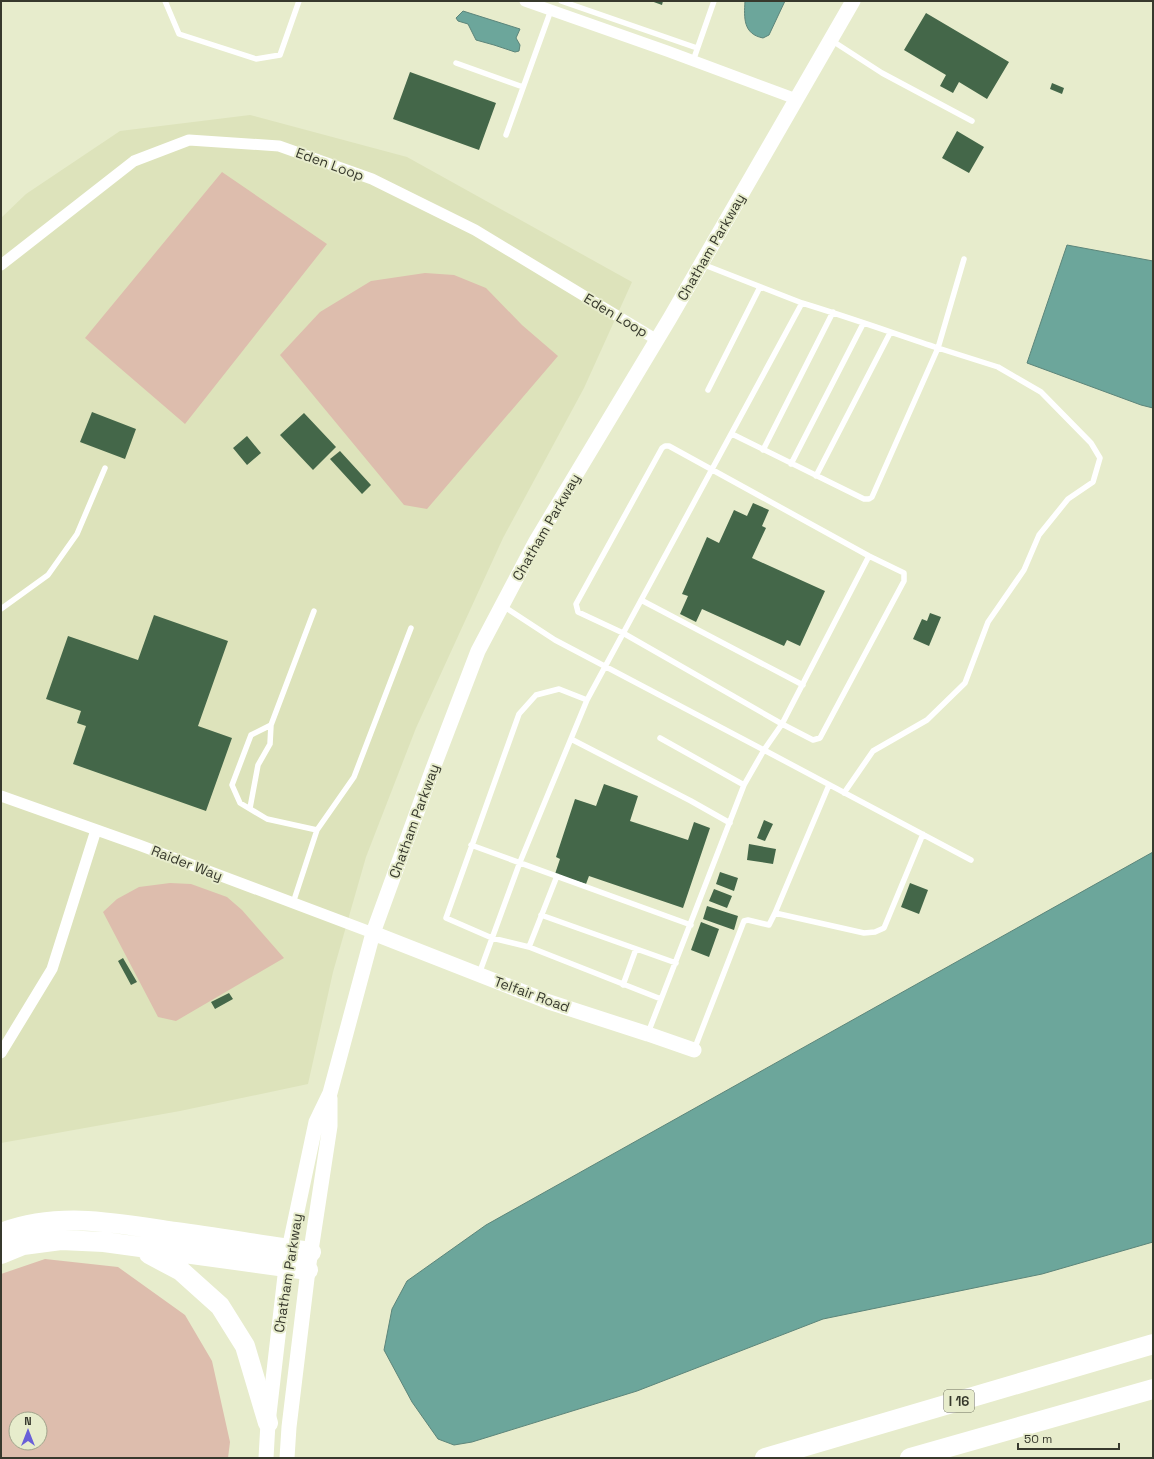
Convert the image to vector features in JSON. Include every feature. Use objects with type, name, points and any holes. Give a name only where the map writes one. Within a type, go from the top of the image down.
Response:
[{"type":"highway","points":[[1,1233],[18,1226],[52,1221],[85,1220],[124,1224],[287,1258]]},
{"type":"highway","points":[[1,1254],[23,1246],[61,1240],[104,1242],[309,1261]]},
{"type":"highway","points":[[104,1242],[152,1255],[181,1271],[220,1306],[245,1346],[268,1423]]},
{"type":"highway","name":"I 16","points":[[765,1458],[1153,1344]]},
{"type":"highway","points":[[910,1458],[1153,1389]]},
{"type":"highway","points":[[954,1458],[1068,1412]]},
{"type":"main road","name":"Chatham Parkway","points":[[266,1458],[268,1423],[287,1258],[316,1122],[330,1093],[373,933],[478,651],[536,541],[657,340],[853,1]]},
{"type":"main road","name":"Telfair Road","points":[[373,933],[549,1002],[694,1050]]},
{"type":"main road","name":"Chatham Parkway","points":[[287,1458],[288,1427],[309,1261],[330,1126],[330,1093]]},
{"type":"street","points":[[526,1],[796,99]]},
{"type":"street","name":"Eden Loop","points":[[1,265],[134,161],[189,140],[279,146],[372,179],[475,230],[657,340]]},
{"type":"street","name":"Raider Way","points":[[1,796],[373,933]]},
{"type":"street","points":[[1,1053],[52,969],[96,830]]},
{"type":"lane","points":[[165,1],[179,34],[256,60],[280,55],[300,1]]},
{"type":"lane","points":[[561,1],[697,48]]},
{"type":"lane","points":[[693,61],[714,1]]},
{"type":"lane","points":[[506,135],[551,10]]},
{"type":"lane","points":[[830,40],[882,73],[972,121]]},
{"type":"lane","points":[[456,63],[523,87]]},
{"type":"lane","points":[[732,434],[791,464],[869,500],[872,497],[938,348],[964,259]]},
{"type":"lane","points":[[701,264],[802,303],[833,312],[890,333],[998,367],[1041,392],[1091,443],[1100,458],[1093,482],[1068,499],[1039,535],[1024,570],[988,622],[965,683],[928,720],[872,751],[844,793]]},
{"type":"lane","points":[[708,390],[760,287]]},
{"type":"lane","points":[[479,974],[520,862],[587,700],[802,303]]},
{"type":"lane","points":[[763,450],[833,312]]},
{"type":"lane","points":[[791,464],[863,324]]},
{"type":"lane","points":[[816,476],[890,333]]},
{"type":"lane","points":[[669,446],[869,556],[904,573],[904,581],[820,738],[813,740],[623,634],[578,612],[576,604],[662,448],[669,446]]},
{"type":"lane","points":[[1,609],[48,575],[77,534],[105,468]]},
{"type":"lane","points":[[648,1034],[744,785],[764,750],[782,724],[869,556]]},
{"type":"lane","points":[[641,600],[803,685]]},
{"type":"lane","points":[[502,606],[555,640],[971,860]]},
{"type":"lane","points":[[250,808],[258,765],[270,744],[271,725],[314,611]]},
{"type":"lane","points":[[293,903],[317,830],[354,777],[411,628]]},
{"type":"lane","points":[[587,700],[559,689],[536,695],[519,714],[446,918],[492,938],[528,947],[661,999]]},
{"type":"lane","points":[[271,725],[251,735],[232,785],[240,803],[267,819],[317,830]]},
{"type":"lane","points":[[660,738],[744,785]]},
{"type":"lane","points":[[571,739],[692,801],[730,823]]},
{"type":"lane","points":[[694,1050],[744,921],[748,920],[769,925],[829,785]]},
{"type":"lane","points":[[775,913],[864,933],[875,932],[884,928],[923,834]]},
{"type":"lane","points":[[471,845],[690,924]]},
{"type":"lane","points":[[528,947],[557,876]]},
{"type":"lane","points":[[541,915],[676,963]]},
{"type":"lane","points":[[623,985],[636,949]]},
{"type":"shaded area","points":[[250,115],[407,157],[632,282],[584,388],[503,538],[416,728],[366,857],[333,972],[308,1084],[180,1111],[1,1143],[1,218],[26,194],[120,131]]},
{"type":"shaded area","points":[[222,172],[327,244],[185,424],[85,338]]},
{"type":"shaded area","points":[[425,273],[454,275],[486,288],[522,325],[558,356],[427,509],[404,505],[280,355],[320,312],[371,281]]},
{"type":"shaded area","points":[[170,883],[191,884],[227,897],[242,910],[284,958],[176,1021],[158,1017],[103,912],[117,899],[139,887]]},
{"type":"shaded area","points":[[45,1259],[118,1267],[185,1315],[212,1361],[230,1442],[228,1458],[1,1458],[1,1274]]},
{"type":"water","points":[[745,1],[785,1],[769,35],[763,38],[756,36],[748,29],[745,19]]},
{"type":"water","points":[[463,11],[520,29],[516,38],[520,45],[519,51],[515,52],[476,40],[468,24],[458,21],[456,18]]},
{"type":"water","points":[[1067,245],[1153,261],[1153,408],[1141,405],[1027,363]]},
{"type":"water","points":[[1153,852],[1153,1242],[1042,1274],[823,1319],[637,1391],[472,1442],[454,1445],[438,1439],[412,1402],[384,1350],[392,1309],[407,1281],[486,1225]]},
{"type":"building","points":[[651,1],[663,1],[662,5]]},
{"type":"building","points":[[926,13],[1009,62],[987,99],[959,82],[953,93],[940,86],[946,75],[904,50]]},
{"type":"building","points":[[410,72],[496,103],[479,150],[393,119]]},
{"type":"building","points":[[1052,83],[1064,88],[1062,94],[1050,89]]},
{"type":"building","points":[[957,131],[984,147],[969,173],[942,158]]},
{"type":"building","points":[[92,412],[136,429],[125,459],[80,442]]},
{"type":"building","points":[[304,413],[336,447],[313,470],[280,435]]},
{"type":"building","points":[[247,436],[261,453],[247,465],[233,448]]},
{"type":"building","points":[[340,451],[371,485],[362,494],[330,459]]},
{"type":"building","points":[[753,503],[769,510],[762,526],[766,528],[752,558],[825,591],[800,646],[787,640],[784,646],[702,609],[696,622],[680,614],[688,596],[682,594],[707,537],[719,543],[734,510],[747,516]]},
{"type":"building","points":[[930,613],[941,617],[929,646],[913,639],[922,619],[927,621]]},
{"type":"building","points":[[154,615],[228,641],[198,726],[232,738],[206,811],[73,764],[86,726],[77,723],[81,711],[46,699],[68,636],[138,660]]},
{"type":"building","points":[[604,784],[638,796],[630,821],[688,840],[694,822],[710,828],[683,908],[589,876],[586,884],[555,874],[560,859],[556,857],[575,799],[596,806]]},
{"type":"building","points":[[764,820],[773,824],[765,841],[757,838]]},
{"type":"building","points":[[749,844],[776,849],[773,864],[747,860]]},
{"type":"building","points":[[720,872],[738,878],[734,891],[716,884]]},
{"type":"building","points":[[910,883],[928,890],[919,914],[901,907]]},
{"type":"building","points":[[714,889],[732,896],[727,908],[709,901]]},
{"type":"building","points":[[707,906],[738,916],[734,930],[703,919]]},
{"type":"building","points":[[701,922],[719,929],[709,957],[691,950]]},
{"type":"building","points":[[123,958],[137,982],[131,985],[118,961]]},
{"type":"building","points":[[229,993],[233,999],[215,1009],[211,1002]]}]
